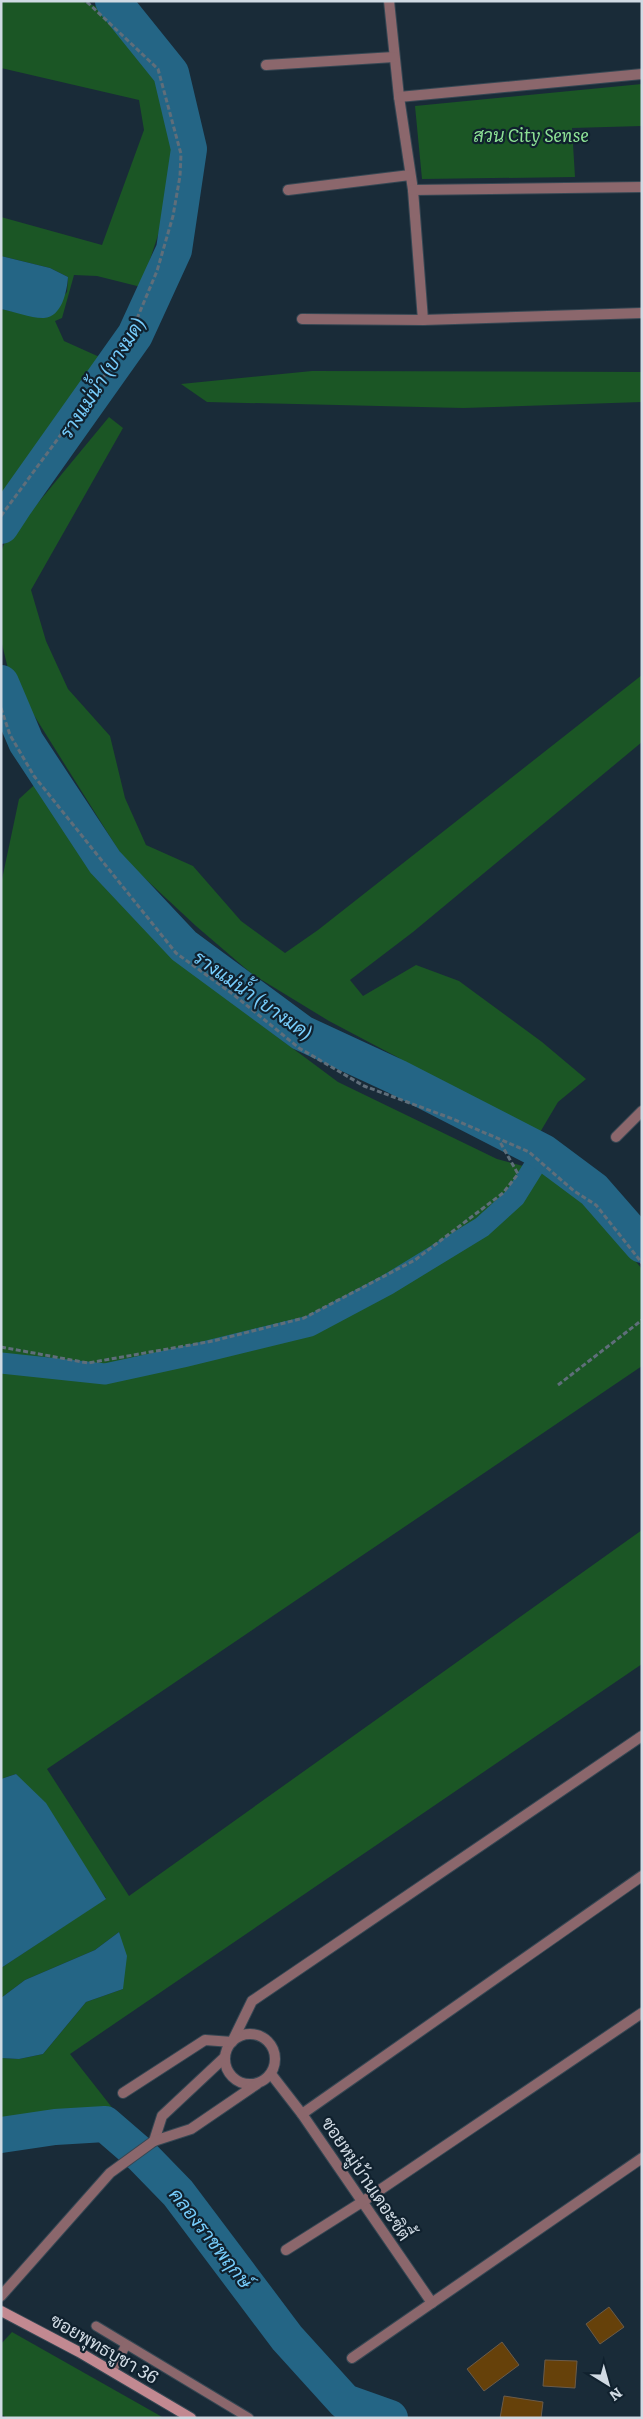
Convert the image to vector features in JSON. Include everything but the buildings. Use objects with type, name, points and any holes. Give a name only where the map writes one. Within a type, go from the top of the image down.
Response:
[{"type":"street","points":[[388,1],[399,97],[413,190],[423,320]]},
{"type":"street","points":[[266,65],[394,57]]},
{"type":"street","points":[[399,97],[642,74]]},
{"type":"street","points":[[288,190],[410,175]]},
{"type":"street","points":[[413,190],[642,187]]},
{"type":"street","points":[[302,319],[423,320],[642,313]]},
{"type":"street","points":[[616,1137],[642,1112]]},
{"type":"street","points":[[150,2144],[162,2116],[225,2056],[252,2000],[642,1736]]},
{"type":"street","points":[[302,2114],[642,1876]]},
{"type":"street","points":[[286,2250],[362,2202],[642,2013]]},
{"type":"street","points":[[1,2296],[110,2173],[150,2144],[191,2129],[257,2084],[271,2074],[276,2059],[270,2043],[264,2038],[247,2034],[232,2042],[205,2040],[123,2094]]},
{"type":"street","points":[[225,2056],[228,2073],[234,2079],[241,2083],[257,2084]]},
{"type":"street","name":"ซอยหมู่บ้านเดอะซิตี้","points":[[271,2074],[302,2114],[432,2303]]},
{"type":"street","points":[[352,2358],[642,2158]]},
{"type":"street","name":"ซอยพุทธบูชา 36","points":[[1,2311],[112,2371],[191,2418]]},
{"type":"lane","points":[[96,2326],[248,2418]]},
{"type":"lane","points":[[112,2371],[126,2345]]},
{"type":"path","points":[[1,516],[107,372],[136,321],[157,271],[173,216],[177,192],[181,154],[158,69],[86,1]]},
{"type":"path","points":[[1,708],[10,735],[34,776],[176,954],[234,995],[299,1048],[356,1081],[453,1119],[530,1154],[571,1188],[596,1205],[642,1263]]},
{"type":"path","points":[[1,1347],[88,1363],[213,1340],[304,1318],[415,1260],[503,1193],[518,1174],[499,1141]]},
{"type":"path","points":[[558,1385],[642,1320]]},
{"type":"green space","points":[[1,1],[81,1],[114,13],[149,53],[173,140],[163,220],[141,287],[97,276],[74,275],[62,318],[55,321],[64,341],[104,359],[35,457],[1,499],[1,309],[44,318],[67,292],[68,277],[50,268],[1,256],[1,217],[102,245],[144,130],[139,100],[1,68]]},
{"type":"green space","name":"สวน City Sense","points":[[642,84],[642,126],[572,128],[575,177],[422,179],[415,106]]},
{"type":"green space","points":[[312,371],[642,372],[642,402],[463,408],[207,402],[181,384]]},
{"type":"green space","points":[[109,417],[123,428],[31,590],[46,641],[68,689],[110,736],[125,798],[146,845],[193,866],[241,921],[285,953],[318,930],[642,675],[642,742],[413,932],[350,980],[363,996],[416,965],[459,981],[542,1042],[586,1079],[558,1102],[539,1134],[475,1106],[416,1076],[399,1058],[329,1021],[252,974],[196,926],[124,859],[10,677],[1,640],[1,552],[4,544]]},
{"type":"green space","points":[[42,778],[55,811],[173,959],[338,1082],[497,1159],[542,1171],[597,1214],[642,1269],[642,1366],[47,1769],[129,1896],[642,1530],[642,1664],[70,2054],[132,2133],[101,2139],[1,2129],[1,2058],[19,2059],[43,2054],[86,2002],[123,1989],[119,1932],[95,1950],[25,1980],[1,1998],[1,1968],[106,1898],[16,1774],[1,1779],[1,884],[19,799]]},
{"type":"green space","points":[[12,2332],[164,2418],[7,2418],[1,2414],[1,2344]]},
{"type":"water","points":[[1,256],[50,268],[68,277],[65,296],[55,313],[50,317],[40,318],[1,309]]},
{"type":"water","points":[[16,1774],[46,1803],[106,1899],[1,1968],[1,1779]]},
{"type":"water","points":[[119,1932],[127,1956],[123,1989],[86,2002],[43,2054],[19,2059],[1,2058],[1,1998],[25,1980],[95,1950]]},
{"type":"waterway","name":"รางแม่น้ำ (บางมด)","points":[[1,526],[135,335],[174,250],[189,149],[171,73],[113,1]]},
{"type":"waterway","name":"รางแม่น้ำ (บางมด)","points":[[1,683],[26,742],[105,862],[184,946],[302,1033],[397,1077],[543,1152],[594,1190],[642,1245]]},
{"type":"waterway","points":[[1,1363],[105,1374],[310,1326],[387,1285],[482,1227],[515,1197],[543,1152]]},
{"type":"waterway","name":"คลองราชพฤกษ์","points":[[1,2135],[55,2127],[105,2124],[142,2156],[178,2193],[287,2338],[345,2402],[390,2418]]}]
